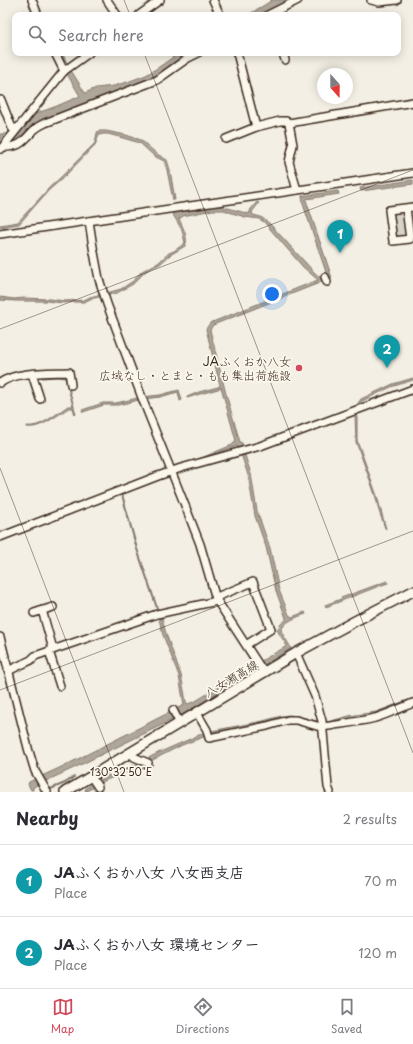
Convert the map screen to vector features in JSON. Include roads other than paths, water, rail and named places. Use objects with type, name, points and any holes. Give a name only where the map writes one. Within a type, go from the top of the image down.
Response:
[{"type":"main road","name":"八女瀬高線","points":[[66,792],[296,653],[413,591]]},
{"type":"street","points":[[32,0],[37,12]]},
{"type":"street","points":[[107,0],[115,12]]},
{"type":"street","points":[[143,12],[160,0]]},
{"type":"street","points":[[212,0],[218,12]]},
{"type":"street","points":[[275,12],[298,0]]},
{"type":"street","points":[[371,0],[379,2],[397,0]]},
{"type":"street","points":[[56,56],[64,71]]},
{"type":"street","points":[[1,149],[64,71],[85,56]]},
{"type":"street","points":[[1,149],[20,145],[35,129],[45,123],[157,80],[192,56]]},
{"type":"street","points":[[238,56],[256,127]]},
{"type":"street","points":[[1,100],[12,128],[16,129]]},
{"type":"street","points":[[226,139],[256,127],[280,121],[286,121],[289,123],[413,102]]},
{"type":"street","points":[[289,123],[293,145],[289,162],[297,190]]},
{"type":"street","points":[[0,234],[413,174]]},
{"type":"street","points":[[410,207],[410,239],[393,241],[389,210],[410,207]]},
{"type":"street","points":[[89,221],[99,279],[105,300],[200,544],[217,600],[264,673]]},
{"type":"street","points":[[0,382],[17,375],[33,377],[69,372],[71,385]]},
{"type":"street","points":[[33,377],[40,399]]},
{"type":"street","points":[[0,537],[172,471],[246,451],[413,388]]},
{"type":"street","points":[[8,671],[31,660],[35,656],[51,650],[157,614],[217,600],[219,596],[253,582],[271,629],[246,645]]},
{"type":"street","points":[[34,613],[53,607]]},
{"type":"street","points":[[42,610],[60,686]]},
{"type":"street","points":[[0,637],[28,748],[35,770],[47,792]]},
{"type":"street","points":[[296,653],[315,696],[323,724],[328,787],[330,792]]},
{"type":"street","points":[[200,718],[209,738],[288,720],[296,720],[318,726],[323,724],[374,718],[413,703]]},
{"type":"street","points":[[173,710],[177,718]]},
{"type":"street","points":[[134,757],[146,762]]},
{"type":"waterway","points":[[121,491],[137,549],[158,611]]},
{"type":"waterway","points":[[18,670],[35,663]]},
{"type":"waterway","points":[[48,790],[65,783],[74,777]]},
{"type":"place","name":"JAふくおか八女 八女西支店","points":[[340,253]]},
{"type":"place","name":"JAふくおか八女 広域なし・とまと・もも集出荷施設","points":[[299,368]]},
{"type":"place","name":"JAふくおか八女 環境センター","points":[[387,368]]}]
